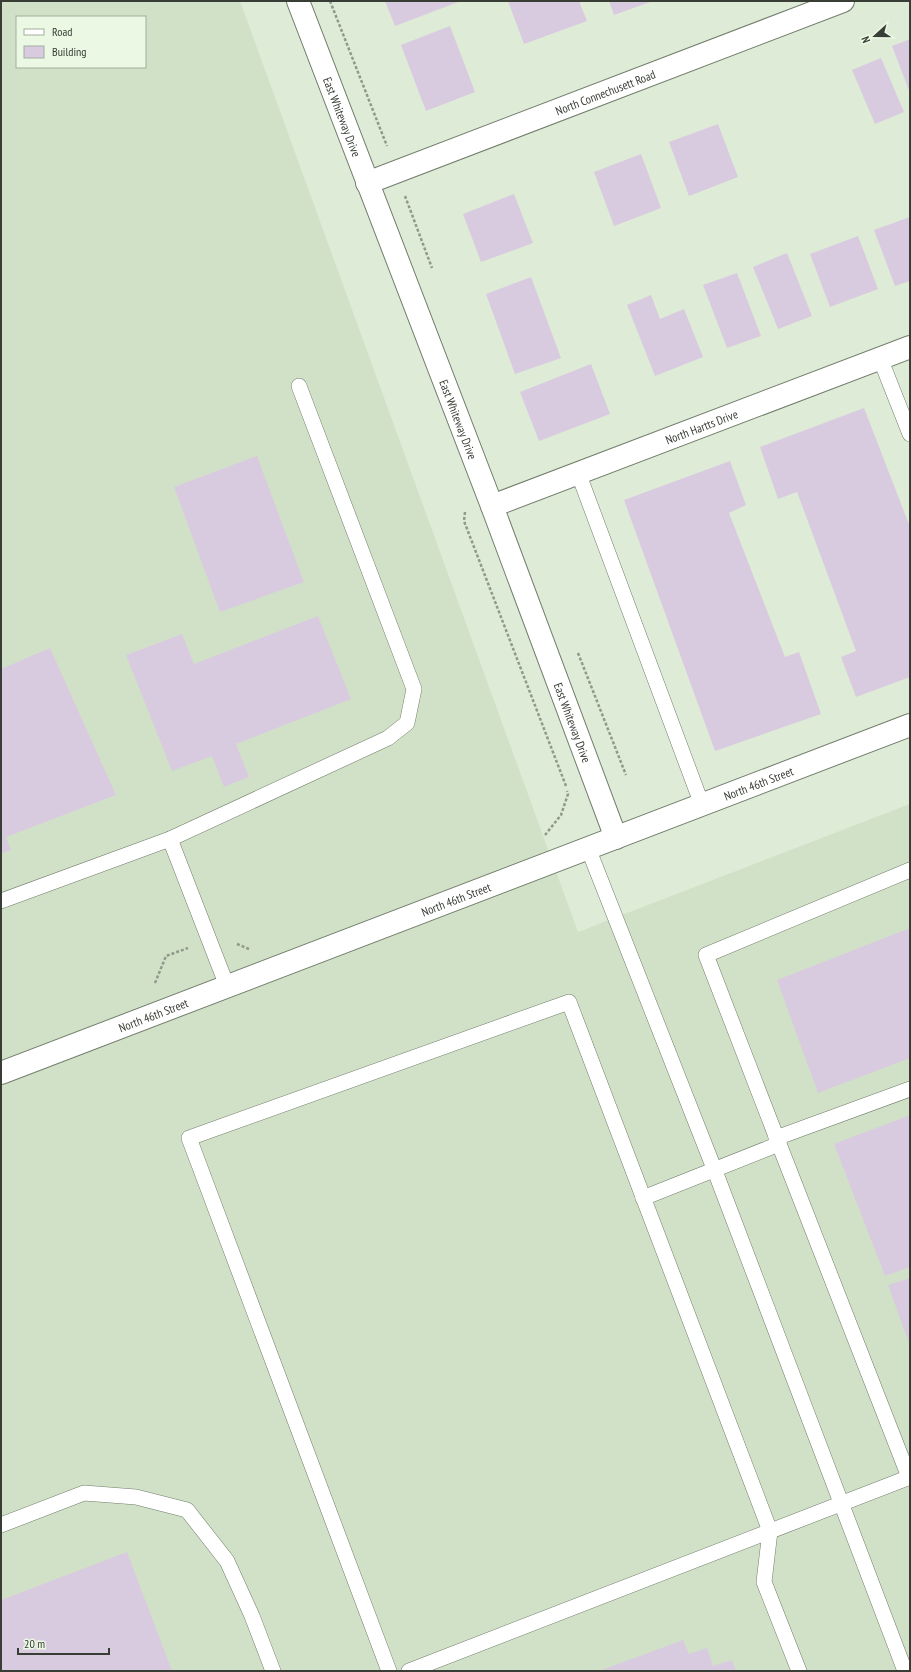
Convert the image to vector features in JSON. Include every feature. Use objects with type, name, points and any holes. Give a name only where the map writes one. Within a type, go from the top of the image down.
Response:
[{"type":"street","name":"East Whiteway Drive","points":[[298,1],[492,506],[616,838]]},
{"type":"street","name":"North Connechusett Road","points":[[367,183],[843,1]]},
{"type":"street","name":"North Hartts Drive","points":[[492,506],[578,475],[910,347]]},
{"type":"street","name":"North 46th Street","points":[[1,1073],[910,725]]},
{"type":"lane","points":[[880,358],[910,434]]},
{"type":"lane","points":[[1,901],[170,839],[388,738],[407,723],[414,689],[299,386]]},
{"type":"lane","points":[[578,475],[702,805]]},
{"type":"lane","points":[[170,839],[227,986]]},
{"type":"lane","points":[[588,848],[715,1171],[905,1671]]},
{"type":"lane","points":[[409,1671],[910,1477],[706,954],[910,870]]},
{"type":"lane","points":[[389,1671],[189,1138],[569,1002],[770,1531],[764,1582],[799,1671]]},
{"type":"lane","points":[[643,1198],[715,1171],[778,1141],[910,1089]]},
{"type":"lane","points":[[1,1525],[84,1493],[136,1497],[187,1510],[227,1561],[252,1616],[273,1671]]},
{"type":"path","points":[[330,1],[396,172]]},
{"type":"path","points":[[543,837],[561,816],[568,794]]},
{"type":"path","points":[[148,986],[156,983],[166,956],[209,940]]},
{"type":"shaded area","points":[[1,1],[240,1],[578,932],[910,804],[910,1671],[1,1671]]},
{"type":"building","points":[[385,1],[461,1],[395,26]]},
{"type":"building","points":[[508,1],[579,1],[587,21],[524,44]]},
{"type":"building","points":[[609,1],[653,1],[614,15]]},
{"type":"building","points":[[450,26],[475,92],[426,111],[401,45]]},
{"type":"building","points":[[910,39],[910,93],[892,46]]},
{"type":"building","points":[[881,58],[904,112],[875,124],[852,70]]},
{"type":"building","points":[[718,124],[738,177],[689,196],[669,142]]},
{"type":"building","points":[[641,154],[661,208],[614,226],[594,172]]},
{"type":"building","points":[[514,194],[533,243],[481,262],[463,214]]},
{"type":"building","points":[[910,217],[910,281],[895,286],[874,230]]},
{"type":"building","points":[[858,236],[878,289],[830,307],[810,254]]},
{"type":"building","points":[[787,253],[812,316],[778,329],[753,267]]},
{"type":"building","points":[[737,273],[761,336],[727,348],[703,285]]},
{"type":"building","points":[[531,277],[561,358],[515,374],[486,294]]},
{"type":"building","points":[[651,295],[660,319],[684,309],[703,357],[655,376],[627,305]]},
{"type":"building","points":[[591,364],[610,414],[539,441],[520,392]]},
{"type":"building","points":[[864,408],[910,527],[910,677],[856,697],[841,657],[856,651],[797,492],[778,499],[760,447]]},
{"type":"building","points":[[257,456],[304,582],[220,612],[174,487]]},
{"type":"building","points":[[730,461],[746,505],[729,513],[785,657],[799,652],[821,714],[715,751],[624,500]]},
{"type":"building","points":[[318,616],[351,699],[236,744],[249,777],[224,787],[212,756],[172,771],[126,655],[182,634],[194,664]]},
{"type":"building","points":[[50,648],[116,795],[6,837],[11,850],[1,854],[1,669]]},
{"type":"building","points":[[910,928],[910,1058],[818,1093],[777,980]]},
{"type":"building","points":[[910,1115],[910,1267],[885,1276],[834,1144]]},
{"type":"building","points":[[910,1278],[910,1346],[888,1285]]},
{"type":"building","points":[[127,1552],[172,1671],[1,1671],[1,1600]]},
{"type":"building","points":[[683,1640],[689,1654],[707,1648],[713,1666],[732,1660],[736,1671],[599,1671]]}]
